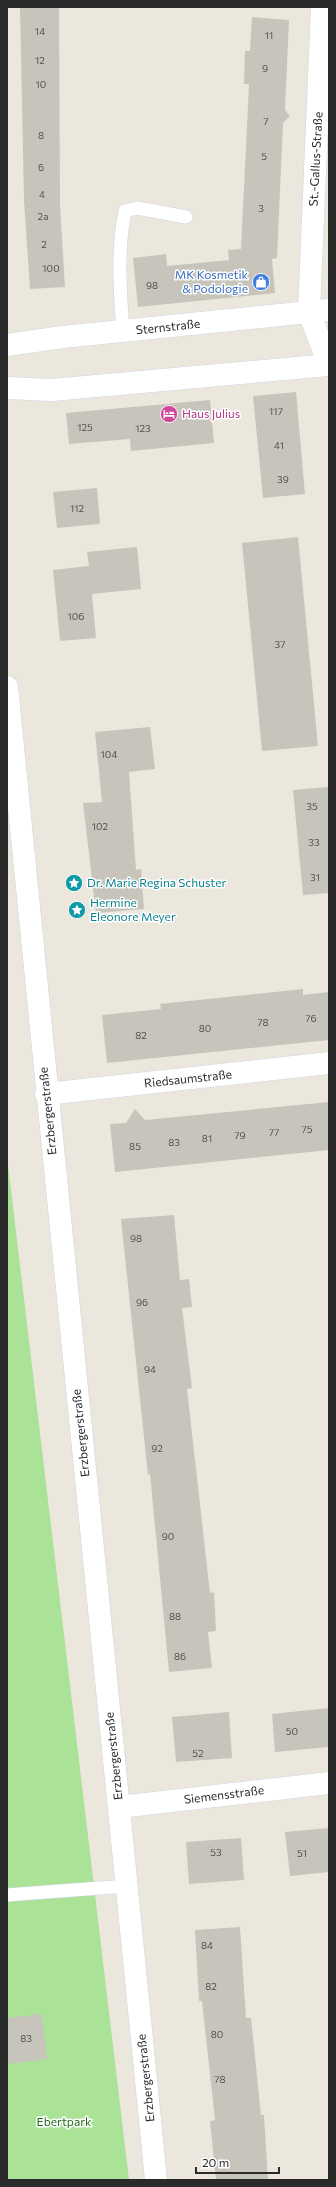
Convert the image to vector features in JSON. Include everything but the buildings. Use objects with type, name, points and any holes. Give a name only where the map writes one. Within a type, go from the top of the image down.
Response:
[{"type":"street","name":"St.-Gallus-Straße","points":[[319,311],[322,7]]},
{"type":"street","name":"Sternstraße","points":[[7,345],[124,331],[319,311]]},
{"type":"street","points":[[7,388],[52,390],[329,366],[319,311]]},
{"type":"street","name":"Erzbergerstraße","points":[[7,687],[46,1094],[156,2180]]},
{"type":"street","name":"Riedsaumstraße","points":[[46,1094],[329,1063]]},
{"type":"street","name":"Siemensstraße","points":[[119,1808],[329,1784]]},
{"type":"lane","points":[[124,331],[119,289],[122,226],[125,211],[137,208],[186,217]]},
{"type":"lane","points":[[7,1895],[127,1886]]},
{"type":"green space","name":"Ebertpark","points":[[7,1156],[129,2180],[7,2180]]},
{"type":"place","name":"MK Kosmetik & Podologie","points":[[261,282]]},
{"type":"place","name":"Haus Julius","points":[[169,414]]},
{"type":"place","name":"Dr. Marie Regina Schuster","points":[[74,883]]},
{"type":"place","name":"Hermine Eleonore Meyer","points":[[77,910]]}]
